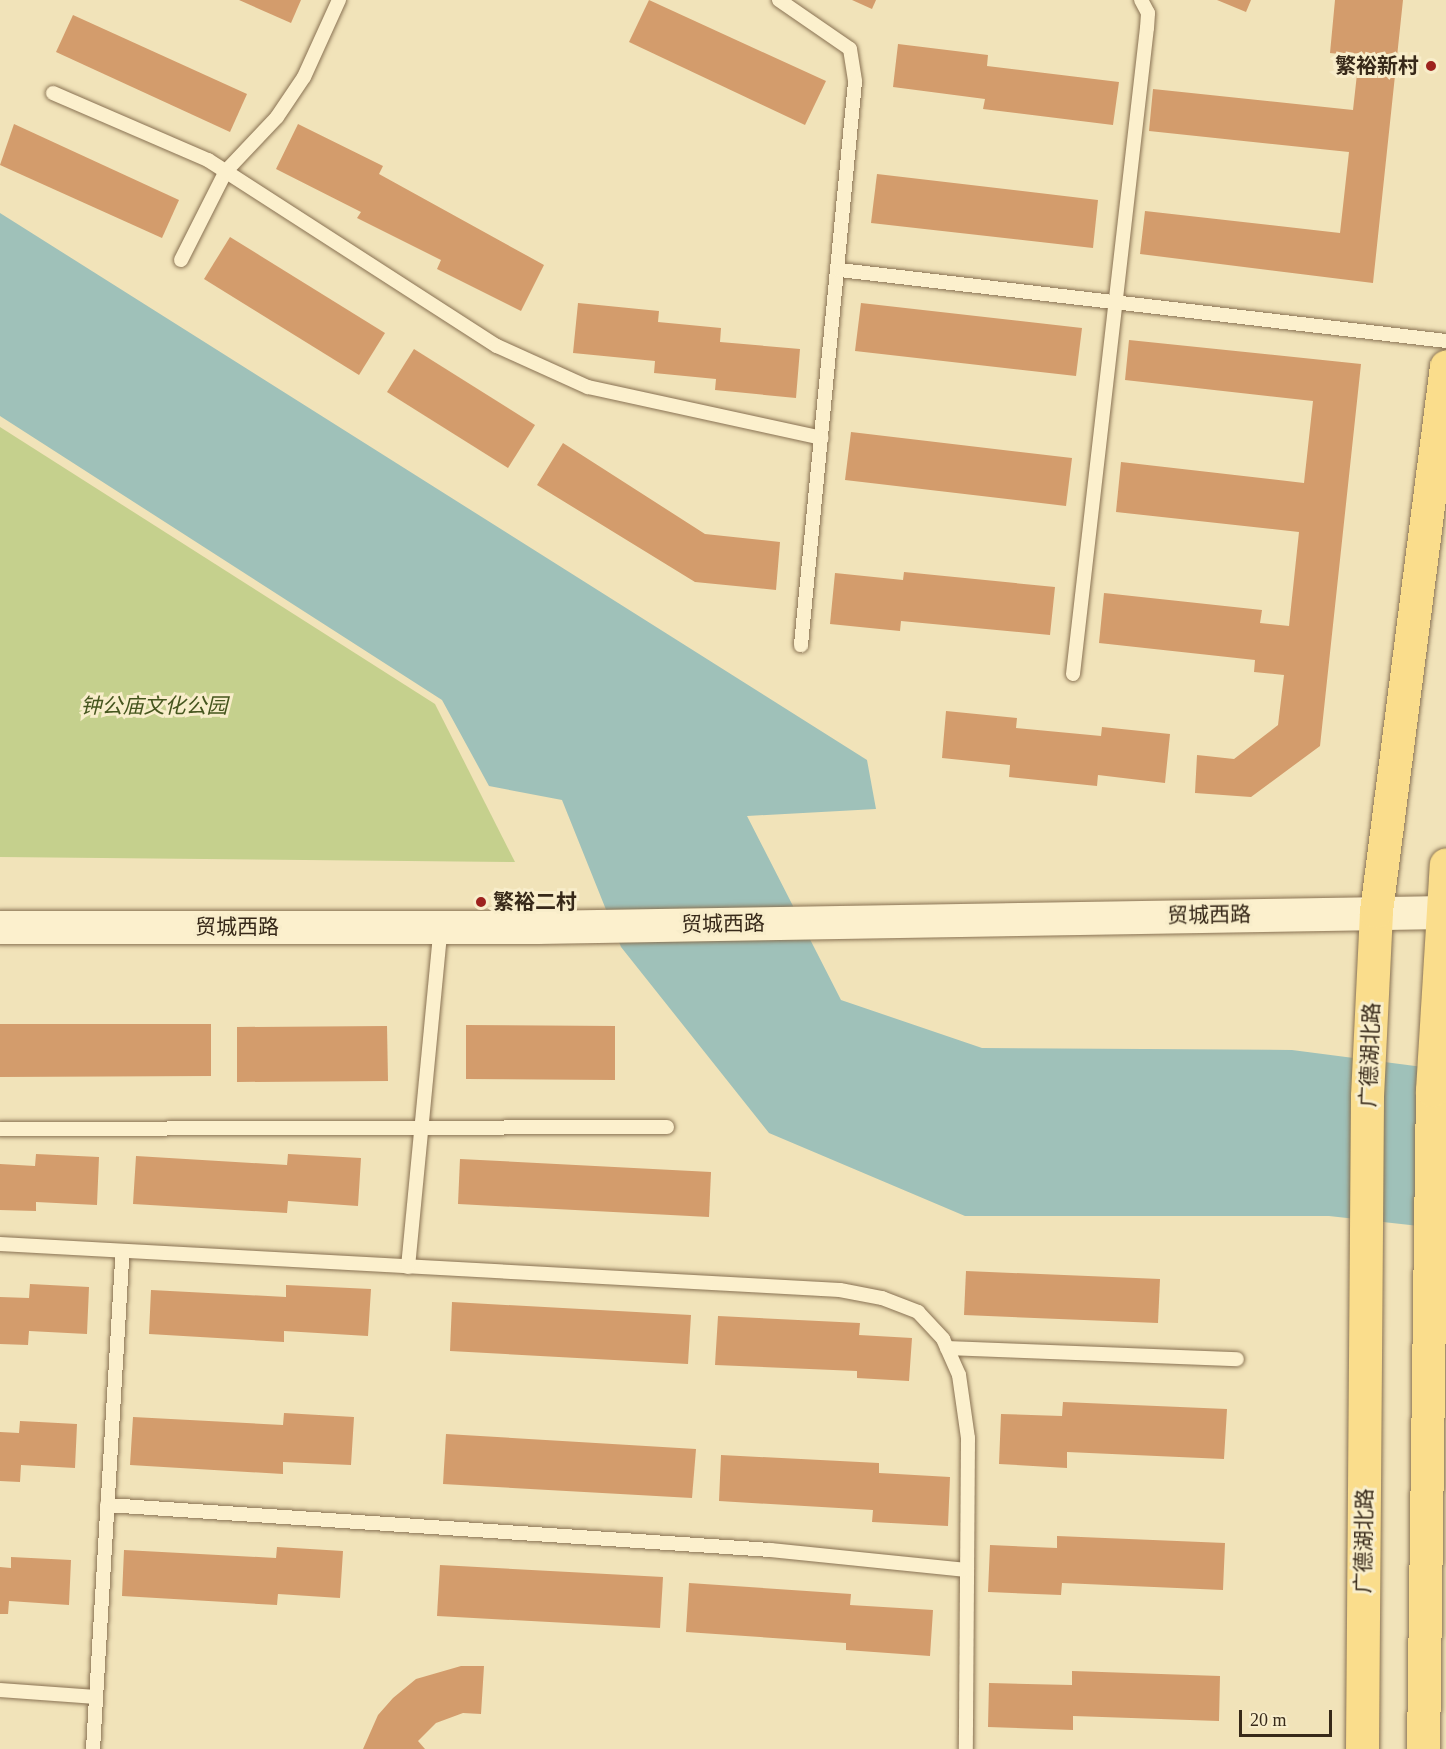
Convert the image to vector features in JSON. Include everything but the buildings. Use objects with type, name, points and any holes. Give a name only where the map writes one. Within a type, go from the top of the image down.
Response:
[{"type":"main road","name":"广德湖北路","points":[[1362,1749],[1368,1096],[1376,911],[1446,366]]},
{"type":"main road","points":[[1423,1749],[1432,1090],[1446,864]]},
{"type":"main road","name":"贸城西路","points":[[0,927],[537,927],[1376,911],[1443,912]]},
{"type":"lane","points":[[181,260],[226,171],[277,117],[304,77],[339,0]]},
{"type":"lane","points":[[779,0],[850,49],[855,82],[840,270],[801,645]]},
{"type":"lane","points":[[1073,674],[1112,302],[1147,28],[1148,13],[1141,0]]},
{"type":"lane","points":[[53,93],[226,171],[497,345],[588,387],[822,438]]},
{"type":"lane","points":[[840,270],[1446,341]]},
{"type":"lane","points":[[408,1266],[441,927]]},
{"type":"lane","points":[[0,1128],[421,1123],[667,1126]]},
{"type":"lane","points":[[0,1244],[840,1290],[882,1298],[918,1312],[947,1348],[959,1375],[968,1438],[966,1749]]},
{"type":"lane","points":[[93,1749],[123,1251]]},
{"type":"lane","points":[[947,1348],[1237,1359]]},
{"type":"lane","points":[[107,1505],[770,1550],[967,1570]]},
{"type":"lane","points":[[0,1690],[96,1696]]},
{"type":"green space","name":"钟公庙文化公园","points":[[0,427],[435,704],[515,862],[0,857]]},
{"type":"water","points":[[0,213],[867,760],[876,809],[747,816],[841,1000],[982,1048],[1292,1050],[1446,1070],[1446,1229],[1329,1216],[965,1216],[769,1133],[621,947],[562,800],[489,786],[442,700],[0,416]]},
{"type":"place","name":"繁裕新村","points":[[1431,66]]},
{"type":"place","name":"繁裕二村","points":[[481,902]]}]
